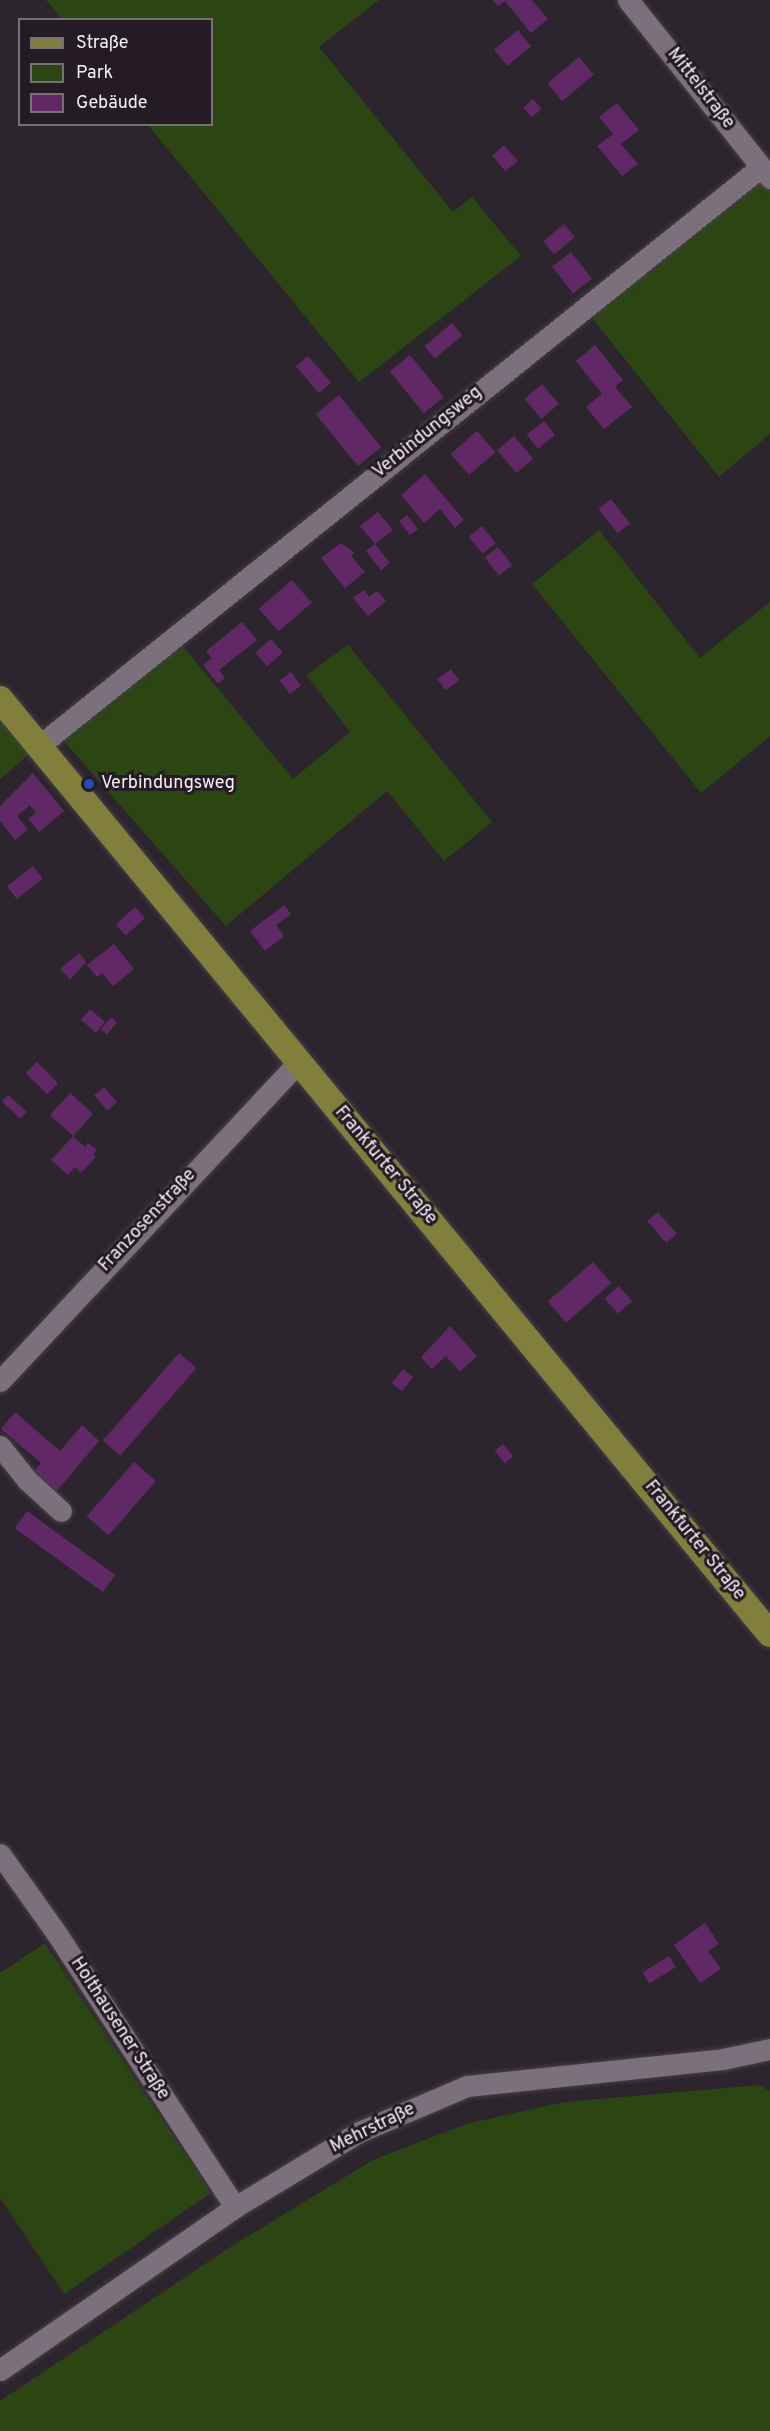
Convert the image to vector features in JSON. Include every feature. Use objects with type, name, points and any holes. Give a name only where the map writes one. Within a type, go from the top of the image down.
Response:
[{"type":"main road","name":"Frankfurter Straße","points":[[0,699],[770,1634]]},
{"type":"street","name":"Mittelstraße","points":[[628,0],[766,173]]},
{"type":"street","name":"Verbindungsweg","points":[[40,745],[766,173]]},
{"type":"street","name":"Franzosenstraße","points":[[0,1382],[299,1062]]},
{"type":"street","points":[[0,1446],[27,1480],[61,1511]]},
{"type":"street","name":"Holthausener Straße","points":[[0,1854],[57,1934],[235,2207]]},
{"type":"street","name":"Mehrstraße","points":[[0,2370],[235,2207],[359,2132],[467,2086],[723,2059],[770,2049]]},
{"type":"green space","points":[[46,0],[379,0],[319,47],[453,212],[472,197],[521,256],[359,382],[149,126],[213,126],[213,18],[61,18]]},
{"type":"green space","points":[[761,167],[770,178],[770,434],[719,477],[584,308]]},
{"type":"green space","points":[[599,530],[700,658],[770,602],[770,736],[701,793],[532,584]]},
{"type":"green space","points":[[180,643],[293,779],[350,732],[306,675],[348,645],[492,822],[444,861],[387,791],[226,926],[56,732]]},
{"type":"green space","points":[[0,699],[40,745],[0,779]]},
{"type":"green space","points":[[45,1943],[211,2193],[64,2294],[0,2198],[0,1973]]},
{"type":"green space","points":[[760,2085],[770,2091],[770,2431],[0,2431],[0,2401],[235,2244],[373,2160],[466,2124],[564,2102]]},
{"type":"building","points":[[493,0],[532,0],[548,19],[531,33],[505,1],[498,6]]},
{"type":"building","points":[[518,30],[531,46],[507,66],[494,50]]},
{"type":"building","points":[[579,57],[594,75],[562,101],[548,83]]},
{"type":"building","points":[[533,99],[542,109],[532,117],[523,108]]},
{"type":"building","points":[[617,103],[639,130],[621,144],[638,164],[622,176],[597,146],[613,134],[599,117]]},
{"type":"building","points":[[504,145],[518,161],[506,171],[492,155]]},
{"type":"building","points":[[564,224],[575,237],[554,254],[543,241]]},
{"type":"building","points":[[571,252],[592,279],[573,294],[552,267]]},
{"type":"building","points":[[452,323],[462,335],[435,358],[424,346]]},
{"type":"building","points":[[595,345],[623,380],[615,387],[632,407],[604,429],[586,407],[602,394],[576,361]]},
{"type":"building","points":[[410,355],[444,397],[424,413],[390,371]]},
{"type":"building","points":[[308,356],[331,382],[319,393],[296,366]]},
{"type":"building","points":[[542,384],[559,404],[541,419],[524,399]]},
{"type":"building","points":[[339,395],[381,447],[358,466],[316,414]]},
{"type":"building","points":[[544,421],[555,435],[538,449],[527,435]]},
{"type":"building","points":[[477,431],[495,452],[469,475],[451,454]]},
{"type":"building","points":[[514,436],[533,459],[516,473],[497,450]]},
{"type":"building","points":[[425,474],[464,520],[455,528],[440,509],[424,523],[401,495]]},
{"type":"building","points":[[611,499],[630,523],[617,533],[598,509]]},
{"type":"building","points":[[378,512],[393,530],[375,544],[360,526]]},
{"type":"building","points":[[407,515],[418,529],[410,535],[399,521]]},
{"type":"building","points":[[482,526],[496,543],[483,554],[469,537]]},
{"type":"building","points":[[341,543],[355,553],[351,556],[365,572],[345,588],[321,558]]},
{"type":"building","points":[[375,544],[390,563],[381,570],[366,551]]},
{"type":"building","points":[[498,547],[512,565],[499,576],[485,557]]},
{"type":"building","points":[[292,580],[312,603],[278,632],[259,609]]},
{"type":"building","points":[[364,590],[369,597],[377,591],[386,601],[368,616],[353,598]]},
{"type":"building","points":[[242,622],[257,640],[219,670],[225,678],[218,684],[203,665],[212,658],[206,651]]},
{"type":"building","points":[[271,639],[283,653],[267,666],[255,653]]},
{"type":"building","points":[[451,669],[459,680],[445,690],[437,679]]},
{"type":"building","points":[[291,672],[301,686],[290,694],[280,680]]},
{"type":"building","points":[[33,773],[64,811],[39,832],[28,819],[36,813],[30,805],[17,816],[28,829],[15,840],[0,821],[0,806]]},
{"type":"building","points":[[33,866],[43,879],[17,899],[7,886]]},
{"type":"building","points":[[284,905],[291,914],[276,925],[284,936],[265,951],[250,931]]},
{"type":"building","points":[[135,907],[145,918],[126,936],[116,924]]},
{"type":"building","points":[[114,944],[134,969],[113,986],[102,973],[97,977],[87,965]]},
{"type":"building","points":[[79,953],[86,962],[70,980],[60,969]]},
{"type":"building","points":[[90,1009],[105,1022],[96,1033],[81,1020]]},
{"type":"building","points":[[111,1017],[117,1022],[107,1034],[101,1029]]},
{"type":"building","points":[[37,1062],[58,1083],[47,1095],[26,1073]]},
{"type":"building","points":[[104,1087],[117,1102],[107,1111],[94,1096]]},
{"type":"building","points":[[70,1093],[93,1114],[73,1136],[50,1115]]},
{"type":"building","points":[[8,1095],[27,1112],[21,1118],[2,1102]]},
{"type":"building","points":[[73,1136],[85,1147],[88,1143],[97,1150],[93,1154],[96,1157],[81,1173],[75,1167],[68,1175],[51,1160]]},
{"type":"building","points":[[658,1212],[677,1234],[666,1243],[647,1221]]},
{"type":"building","points":[[593,1262],[611,1283],[566,1322],[548,1301]]},
{"type":"building","points":[[619,1286],[632,1301],[618,1314],[605,1298]]},
{"type":"building","points":[[450,1326],[477,1356],[460,1372],[446,1356],[432,1369],[421,1357]]},
{"type":"building","points":[[179,1353],[196,1368],[120,1456],[103,1441]]},
{"type":"building","points":[[403,1369],[413,1377],[402,1391],[392,1383]]},
{"type":"building","points":[[15,1412],[60,1451],[82,1425],[99,1441],[55,1493],[32,1474],[41,1463],[1,1429]]},
{"type":"building","points":[[503,1444],[513,1456],[505,1463],[495,1451]]},
{"type":"building","points":[[134,1462],[156,1481],[109,1535],[87,1516]]},
{"type":"building","points":[[27,1511],[115,1575],[103,1592],[15,1528]]},
{"type":"building","points":[[705,1923],[719,1944],[708,1951],[721,1969],[700,1983],[674,1945]]},
{"type":"building","points":[[669,1956],[676,1967],[650,1983],[643,1972]]},
{"type":"place","name":"Verbindungsweg","points":[[89,784]]}]
